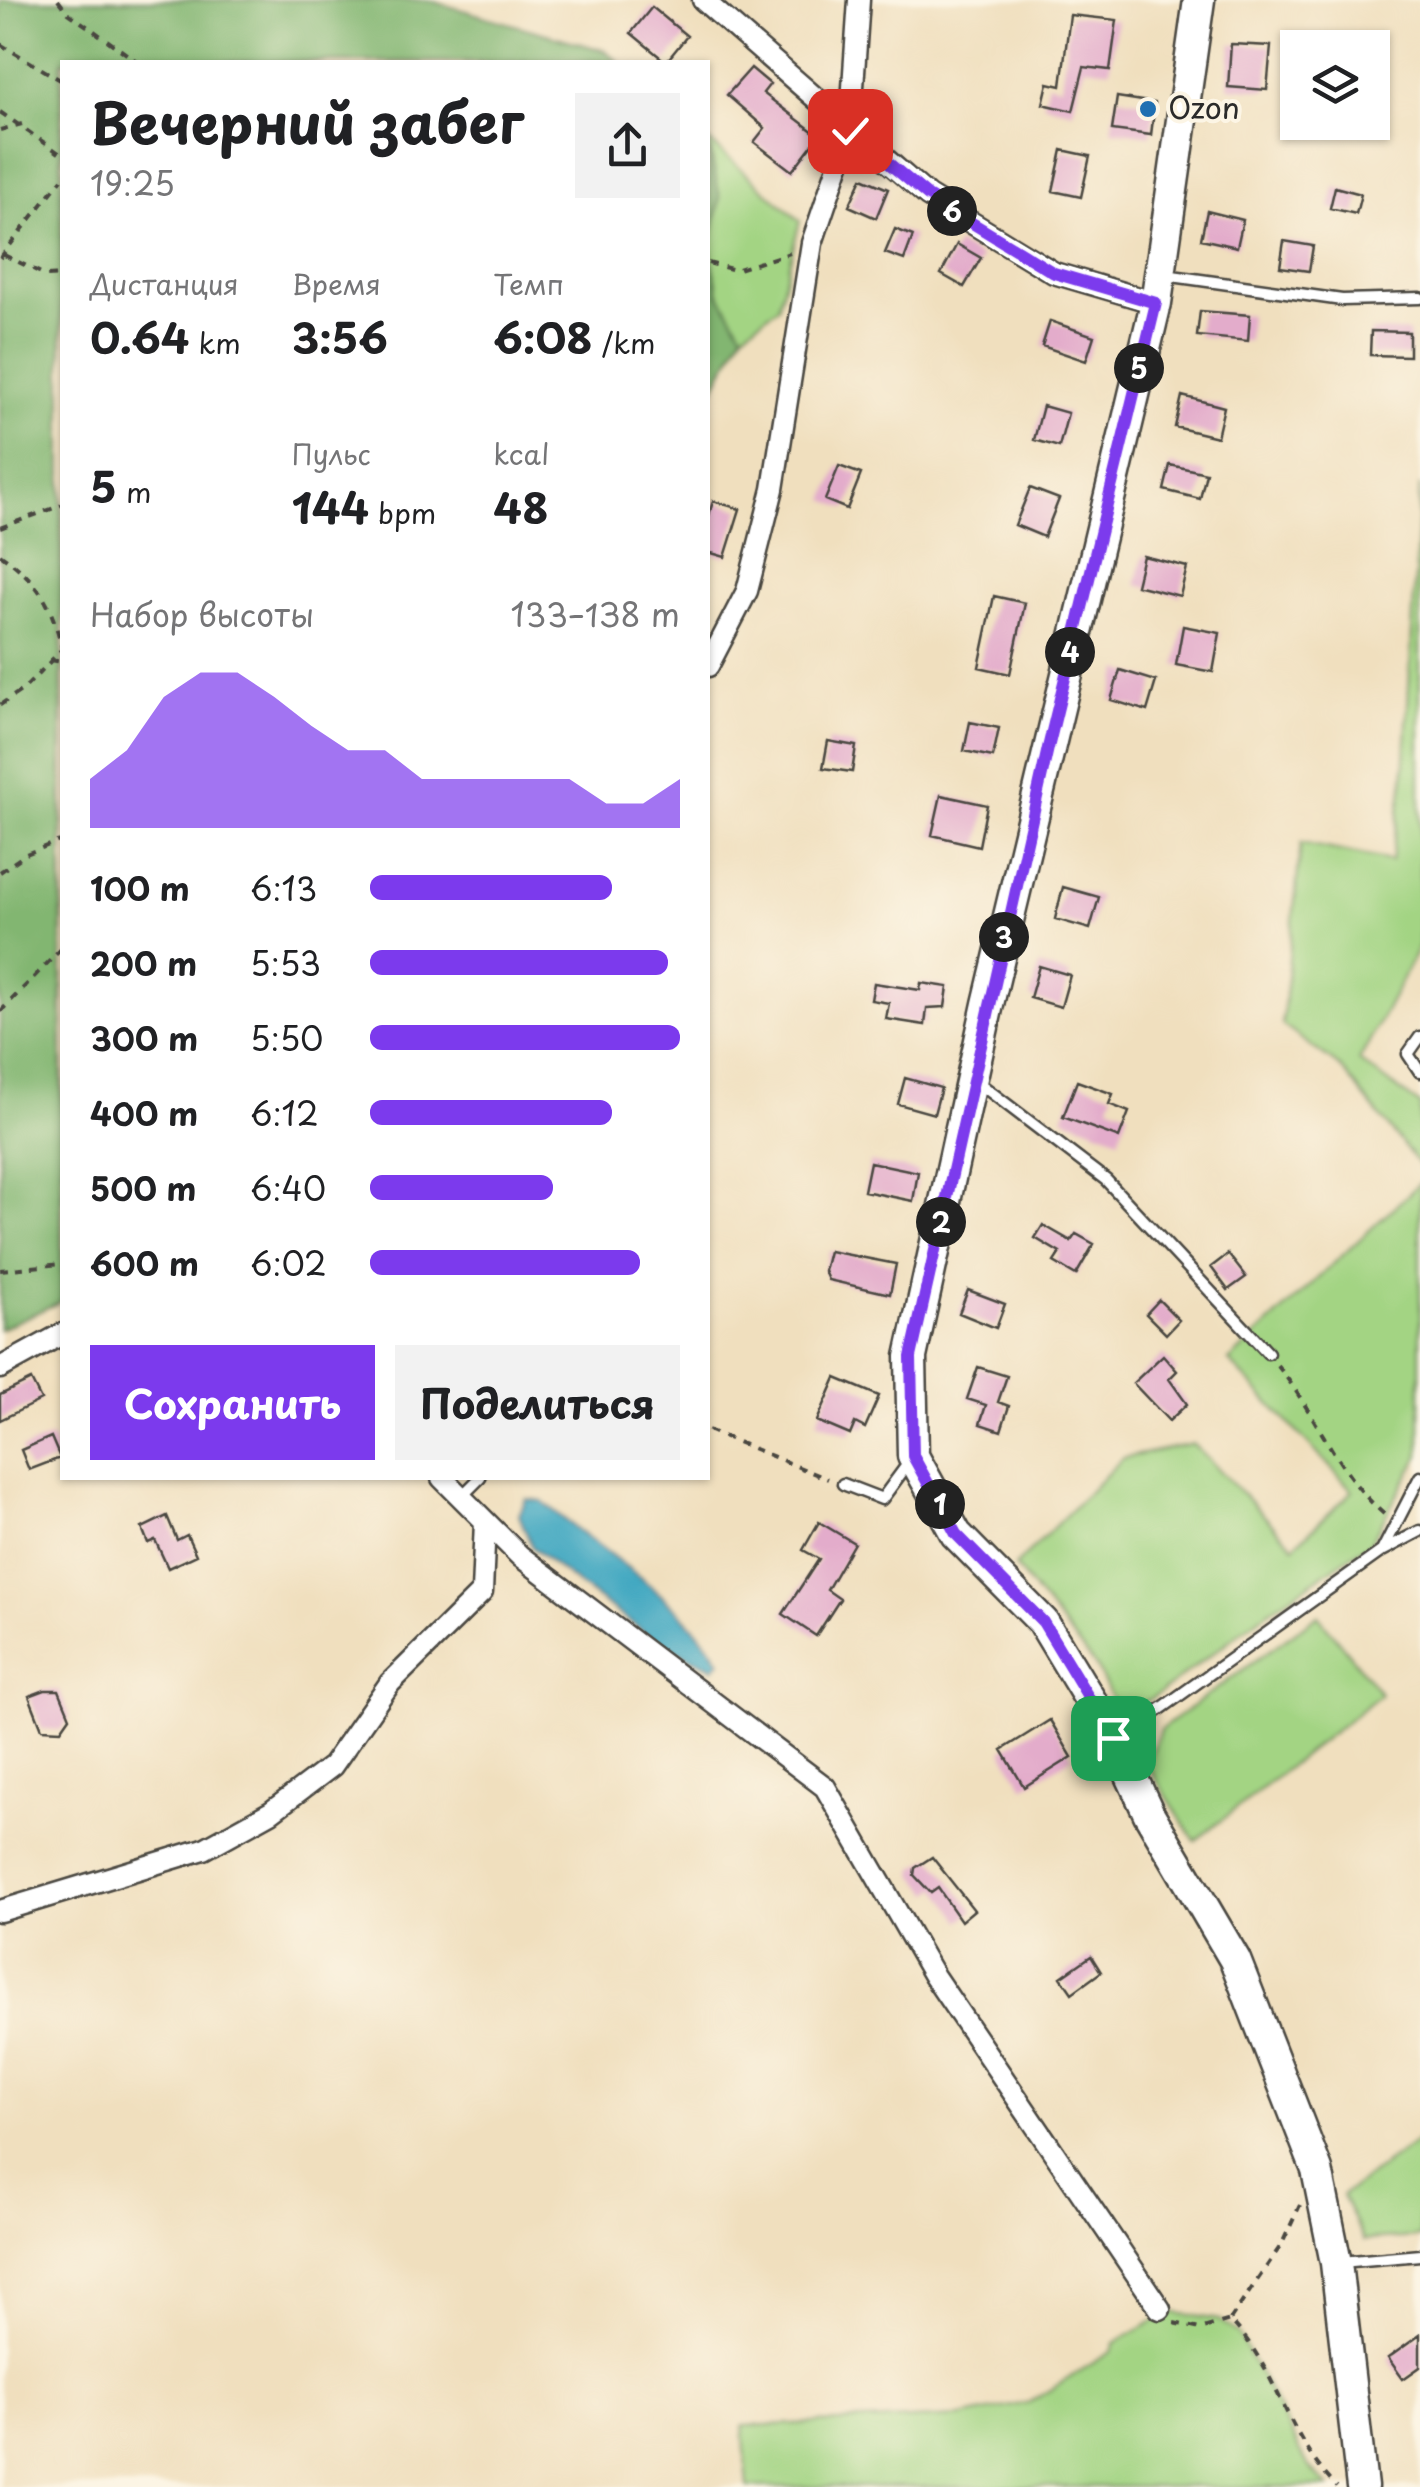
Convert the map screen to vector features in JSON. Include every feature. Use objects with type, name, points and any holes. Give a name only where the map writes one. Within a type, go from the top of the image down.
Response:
[{"type":"street","points":[[702,0],[928,196],[1054,273],[1157,288]]},
{"type":"street","points":[[710,662],[747,592],[773,488],[812,243],[850,131],[858,0]]},
{"type":"street","points":[[1199,0],[1157,288],[911,1357],[913,1456],[956,1534],[1043,1622],[1115,1741],[1149,1814],[1235,1960],[1317,2170],[1336,2263],[1362,2487]]},
{"type":"street","points":[[0,1368],[60,1335]]},
{"type":"street","points":[[444,1480],[520,1556],[824,1787],[934,1976],[1160,2309]]},
{"type":"street","points":[[0,1911],[204,1850],[270,1812],[332,1766],[390,1683],[482,1592],[485,1521]]},
{"type":"lane","points":[[1157,288],[1342,300],[1420,298]]},
{"type":"lane","points":[[1420,1036],[1408,1054],[1420,1072]]},
{"type":"lane","points":[[971,1084],[984,1087],[1106,1180],[1268,1353]]},
{"type":"lane","points":[[843,1484],[882,1499],[913,1456]]},
{"type":"lane","points":[[1382,1552],[1393,1522],[1420,1477]]},
{"type":"lane","points":[[463,1495],[478,1480]]},
{"type":"lane","points":[[1115,1741],[1382,1552],[1420,1530]]},
{"type":"lane","points":[[1336,2263],[1420,2255]]},
{"type":"path","points":[[58,0],[66,12],[135,60]]},
{"type":"path","points":[[0,44],[60,80]]},
{"type":"path","points":[[0,112],[60,154]]},
{"type":"path","points":[[0,130],[22,124]]},
{"type":"path","points":[[60,183],[2,256],[47,276],[60,276]]},
{"type":"path","points":[[710,264],[735,270],[784,253]]},
{"type":"path","points":[[0,528],[60,507]]},
{"type":"path","points":[[0,554],[22,570],[52,606],[60,640]]},
{"type":"path","points":[[0,704],[25,688],[60,650]]},
{"type":"path","points":[[50,660],[60,662]]},
{"type":"path","points":[[0,872],[26,854],[60,841]]},
{"type":"path","points":[[0,1012],[60,950]]},
{"type":"path","points":[[0,1270],[60,1264]]},
{"type":"path","points":[[1268,1353],[1300,1393],[1352,1481],[1393,1522]]},
{"type":"path","points":[[710,1431],[843,1484]]},
{"type":"path","points":[[1160,2309],[1177,2326],[1200,2329],[1230,2320],[1282,2244],[1317,2170]]},
{"type":"path","points":[[1230,2320],[1256,2346],[1292,2428],[1337,2487]]},
{"type":"green space","points":[[0,0],[428,0],[606,51],[617,60],[60,60],[60,1302],[0,1329]]},
{"type":"green space","points":[[710,142],[800,221],[778,307],[743,333],[710,395]]},
{"type":"green space","points":[[710,150],[720,199],[710,243]]},
{"type":"green space","points":[[710,252],[719,294],[743,333],[710,395]]},
{"type":"green space","points":[[1420,485],[1420,945],[1359,1061],[1420,1105],[1420,1166],[1341,1068],[1282,1025],[1301,843],[1391,861],[1404,777]]},
{"type":"green space","points":[[1420,1183],[1420,1455],[1370,1543],[1260,1617],[1163,1691],[1121,1716],[1096,1667],[1015,1566],[1123,1458],[1193,1444],[1294,1546],[1353,1491],[1229,1361]]},
{"type":"green space","points":[[1318,1615],[1381,1694],[1195,1841],[1147,1765],[1160,1730]]},
{"type":"green space","points":[[1420,2139],[1420,2237],[1364,2240],[1342,2196]]},
{"type":"green space","points":[[1170,2312],[1219,2320],[1237,2332],[1309,2467],[1329,2487],[748,2487],[743,2426],[961,2417],[1030,2402],[1111,2352],[1115,2343]]},
{"type":"water","points":[[526,1499],[542,1501],[660,1594],[720,1661],[714,1668],[659,1643],[532,1547],[519,1515]]},
{"type":"building","points":[[652,7],[687,36],[664,60],[631,33]]},
{"type":"building","points":[[1070,15],[1117,20],[1110,70],[1084,67],[1073,111],[1043,104],[1048,83],[1061,86]]},
{"type":"building","points":[[1231,44],[1271,46],[1267,90],[1228,87]]},
{"type":"building","points":[[751,68],[770,84],[763,93],[819,136],[792,171],[754,142],[765,128],[727,95]]},
{"type":"building","points":[[1117,97],[1155,103],[1151,135],[1112,130]]},
{"type":"building","points":[[1062,150],[1090,156],[1081,197],[1053,191]]},
{"type":"building","points":[[862,178],[888,189],[876,218],[849,206]]},
{"type":"building","points":[[1335,187],[1361,194],[1356,214],[1330,208]]},
{"type":"building","points":[[1207,211],[1243,220],[1237,247],[1201,239]]},
{"type":"building","points":[[895,229],[913,236],[904,260],[885,253]]},
{"type":"building","points":[[1284,241],[1313,246],[1309,271],[1280,267]]},
{"type":"building","points":[[957,244],[981,258],[964,287],[941,274]]},
{"type":"building","points":[[1200,311],[1250,315],[1248,341],[1197,336]]},
{"type":"building","points":[[1050,321],[1094,336],[1086,361],[1042,346]]},
{"type":"building","points":[[1371,331],[1409,332],[1409,356],[1370,355]]},
{"type":"building","points":[[1182,396],[1224,407],[1217,437],[1175,427]]},
{"type":"building","points":[[1043,406],[1068,413],[1059,447],[1034,440]]},
{"type":"building","points":[[1170,465],[1206,473],[1200,499],[1164,490]]},
{"type":"building","points":[[839,466],[861,474],[847,509],[825,500]]},
{"type":"building","points":[[1030,488],[1059,499],[1044,537],[1015,525]]},
{"type":"building","points":[[713,501],[740,509],[725,557],[710,553]]},
{"type":"building","points":[[1143,556],[1187,567],[1180,596],[1136,585]]},
{"type":"building","points":[[994,596],[1025,603],[1010,674],[979,667]]},
{"type":"building","points":[[1183,626],[1220,633],[1213,672],[1176,665]]},
{"type":"building","points":[[1120,670],[1156,681],[1147,711],[1111,700]]},
{"type":"building","points":[[970,722],[999,728],[993,757],[964,751]]},
{"type":"building","points":[[828,741],[856,746],[852,772],[823,768]]},
{"type":"building","points":[[941,795],[987,805],[979,846],[932,835]]},
{"type":"building","points":[[1063,887],[1099,897],[1090,929],[1055,919]]},
{"type":"building","points":[[1039,966],[1070,975],[1061,1007],[1030,998]]},
{"type":"building","points":[[874,983],[920,990],[921,983],[948,987],[945,1007],[927,1008],[925,1025],[886,1019],[889,1003],[871,1000]]},
{"type":"building","points":[[905,1078],[941,1088],[934,1114],[898,1104]]},
{"type":"building","points":[[1077,1081],[1113,1094],[1109,1104],[1129,1112],[1119,1138],[1063,1117]]},
{"type":"building","points":[[870,1162],[918,1172],[913,1201],[864,1191]]},
{"type":"building","points":[[1043,1225],[1071,1241],[1076,1234],[1094,1244],[1076,1275],[1054,1262],[1060,1253],[1035,1238]]},
{"type":"building","points":[[829,1251],[896,1264],[890,1294],[828,1280],[824,1271]]},
{"type":"building","points":[[1228,1254],[1246,1277],[1228,1290],[1211,1267]]},
{"type":"building","points":[[968,1290],[1005,1304],[996,1328],[959,1313]]},
{"type":"building","points":[[1159,1300],[1179,1320],[1166,1334],[1146,1314]]},
{"type":"building","points":[[1163,1355],[1177,1371],[1169,1379],[1187,1404],[1169,1421],[1133,1383]]},
{"type":"building","points":[[978,1367],[1007,1376],[998,1402],[1009,1406],[1001,1431],[980,1424],[986,1405],[967,1399]]},
{"type":"building","points":[[836,1378],[879,1396],[865,1428],[855,1423],[850,1435],[817,1421]]},
{"type":"building","points":[[31,1380],[41,1400],[0,1420],[0,1395]]},
{"type":"building","points":[[51,1437],[60,1458],[29,1470],[21,1450]]},
{"type":"building","points":[[167,1516],[177,1540],[187,1535],[196,1555],[168,1568],[155,1540],[148,1543],[142,1528]]},
{"type":"building","points":[[819,1522],[854,1543],[827,1590],[840,1599],[816,1636],[783,1614],[819,1559],[803,1550]]},
{"type":"building","points":[[59,1690],[70,1717],[61,1730],[42,1729],[29,1696]]},
{"type":"building","points":[[1050,1720],[1072,1757],[1024,1787],[1002,1750]]},
{"type":"building","points":[[932,1857],[974,1910],[961,1921],[938,1888],[931,1893],[914,1875],[915,1868]]},
{"type":"building","points":[[1091,1956],[1101,1972],[1072,1993],[1061,1977]]},
{"type":"building","points":[[1420,2335],[1420,2367],[1403,2379],[1388,2358]]},
{"type":"place","name":"Ozon","points":[[1148,109]]},
{"type":"route","points":[[850,131],[928,196],[1054,273],[1156,303],[1107,492],[911,1357],[913,1456],[956,1534],[1043,1622],[1113,1738]]}]
